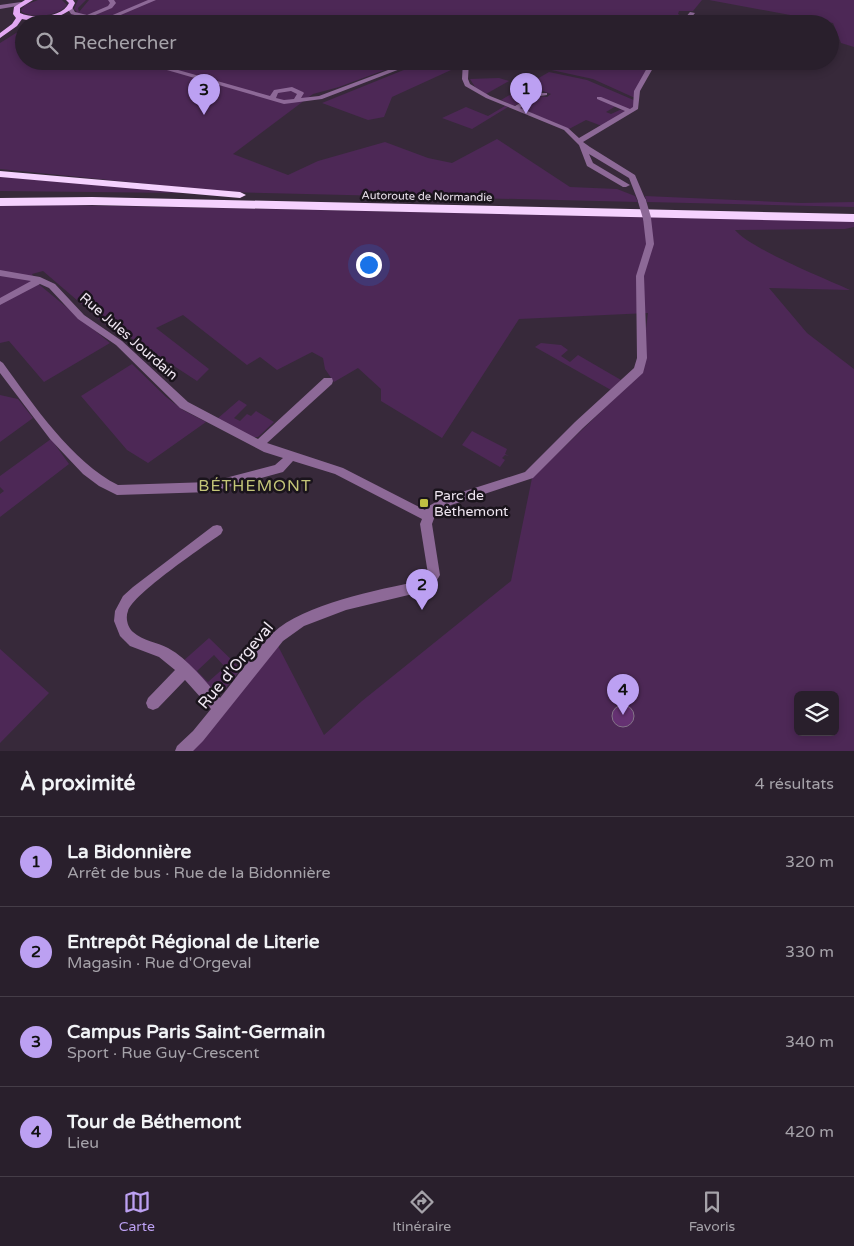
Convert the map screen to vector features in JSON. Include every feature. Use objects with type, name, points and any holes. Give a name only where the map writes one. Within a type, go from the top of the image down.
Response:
[{"type":"highway","points":[[0,174],[274,198]]},
{"type":"highway","name":"Autoroute de Normandie","points":[[0,194],[854,211]]},
{"type":"highway","name":"Autoroute de Normandie","points":[[0,202],[102,202],[854,218]]},
{"type":"main road","points":[[21,15],[16,13],[21,4],[30,0]]},
{"type":"main road","points":[[53,15],[71,2]]},
{"type":"main road","points":[[0,38],[15,26]]},
{"type":"main road","points":[[0,38],[15,30]]},
{"type":"street","points":[[91,15],[110,7],[113,3],[112,0]]},
{"type":"street","points":[[120,15],[151,1]]},
{"type":"street","points":[[71,2],[73,13],[80,15]]},
{"type":"street","points":[[3,7],[21,4]]},
{"type":"street","points":[[3,7],[16,13]]},
{"type":"street","points":[[127,15],[130,12]]},
{"type":"street","points":[[173,70],[284,102],[299,97],[316,99],[394,70]]},
{"type":"street","points":[[427,516],[431,510],[447,500],[529,475],[638,370],[642,358],[640,276],[650,244],[647,218],[636,183],[619,167],[595,154],[566,129],[481,94],[467,85],[464,79],[465,70]]},
{"type":"street","points":[[581,142],[636,108],[637,91],[649,70]]},
{"type":"street","points":[[248,91],[276,92],[292,89],[299,97]]},
{"type":"street","points":[[272,98],[276,92]]},
{"type":"street","points":[[515,108],[539,94],[545,94]]},
{"type":"street","points":[[600,98],[630,111]]},
{"type":"street","points":[[581,142],[587,160],[596,169],[626,185]]},
{"type":"street","points":[[596,169],[619,167]]},
{"type":"street","name":"Rue Jules Jourdain","points":[[0,273],[40,280],[57,291],[81,317],[119,343],[184,405],[258,444],[338,471],[427,516]]},
{"type":"street","points":[[0,302],[40,280]]},
{"type":"street","points":[[0,366],[19,393],[62,446],[106,487],[117,490],[210,487],[279,469],[291,456]]},
{"type":"street","points":[[258,444],[328,381]]},
{"type":"street","name":"Rue d'Orgeval","points":[[182,751],[198,736],[278,637],[299,622],[346,604],[421,586],[430,581],[434,575],[427,516]]},
{"type":"street","points":[[217,530],[148,582],[122,608],[120,621],[125,633],[135,642],[168,655],[220,708]]},
{"type":"street","points":[[154,703],[184,671]]},
{"type":"shaded area","points":[[38,0],[62,0],[67,5],[52,14],[33,15],[22,12],[21,10],[25,5]]},
{"type":"shaded area","points":[[78,0],[86,0],[78,8],[79,12],[89,0],[702,0],[693,11],[679,11],[680,15],[70,15],[77,12],[74,9]]},
{"type":"shaded area","points":[[709,0],[854,0],[854,47],[841,43],[839,38],[839,15],[790,15]]},
{"type":"shaded area","points":[[15,34],[15,70],[385,70],[339,87],[313,94],[233,154],[288,175],[318,161],[385,142],[428,158],[452,163],[497,139],[570,187],[617,189],[635,196],[638,202],[227,192],[0,169],[0,43]]},
{"type":"shaded area","points":[[404,70],[451,70],[392,97],[384,117],[368,120],[322,103]]},
{"type":"shaded area","points":[[551,70],[648,70],[635,98],[593,79]]},
{"type":"shaded area","points":[[549,72],[587,80],[636,101],[634,108],[630,110],[597,97],[616,106],[606,112],[611,114],[622,109],[628,111],[602,126],[586,120],[569,129],[519,108],[538,96],[547,97],[551,94],[543,91],[514,106],[501,100]]},
{"type":"shaded area","points":[[499,78],[509,81],[486,94],[475,87],[470,79]]},
{"type":"shaded area","points":[[505,106],[508,107],[472,129],[442,118],[466,107],[488,116]]},
{"type":"shaded area","points":[[0,177],[170,190],[183,193],[0,191]]},
{"type":"shaded area","points":[[645,196],[801,203],[854,202],[854,207],[647,202]]},
{"type":"shaded area","points":[[65,205],[854,221],[854,227],[845,229],[735,230],[743,238],[756,246],[850,290],[769,288],[807,333],[854,369],[854,751],[191,751],[278,646],[324,735],[362,701],[511,581],[532,478],[640,374],[648,313],[519,319],[442,438],[381,401],[381,389],[358,368],[334,382],[325,369],[323,358],[312,352],[277,370],[260,357],[247,365],[183,315],[156,328],[209,369],[197,381],[125,334],[120,337],[43,271],[32,274],[36,282],[110,343],[44,382],[9,341],[0,343],[0,206]]},
{"type":"shaded area","points":[[541,343],[561,345],[568,350],[561,356],[570,362],[578,355],[621,380],[611,390],[535,347]]},
{"type":"shaded area","points":[[132,364],[166,397],[183,410],[206,422],[148,463],[127,450],[81,396]]},
{"type":"shaded area","points":[[0,395],[18,399],[33,418],[0,442]]},
{"type":"shaded area","points":[[239,400],[247,405],[234,418],[240,421],[247,414],[251,416],[256,411],[274,422],[258,437],[252,437],[217,419]]},
{"type":"shaded area","points":[[472,431],[507,449],[505,454],[509,456],[505,455],[502,458],[505,460],[500,467],[462,445]]},
{"type":"shaded area","points":[[51,439],[69,464],[0,517],[0,494],[4,491],[0,487],[0,476]]},
{"type":"shaded area","points":[[209,638],[241,669],[225,689],[210,690],[182,662]],"holes":[[[214,655],[225,667],[208,682],[197,671]]]},
{"type":"shaded area","points":[[0,649],[49,693],[0,743]]},
{"type":"building","points":[[619,705],[627,705],[634,712],[634,720],[627,727],[619,727],[612,720],[612,712]]},
{"type":"place","name":"La Bidonnière","points":[[526,114]]},
{"type":"place","name":"Campus Paris Saint-Germain","points":[[204,115]]},
{"type":"place","name":"Parc de Bèthemont","points":[[424,503]]},
{"type":"place","name":"Entrepôt Régional de Literie","points":[[422,610]]},
{"type":"place","name":"Tour de Béthemont","points":[[623,715]]},
{"type":"district","name":"BÉTHEMONT","points":[[255,485]]}]
